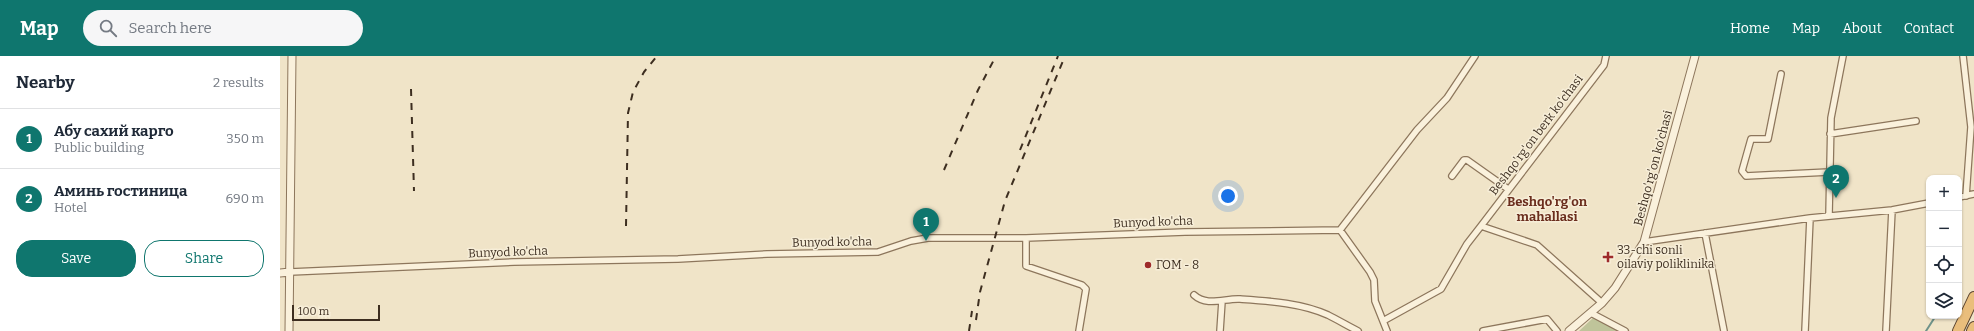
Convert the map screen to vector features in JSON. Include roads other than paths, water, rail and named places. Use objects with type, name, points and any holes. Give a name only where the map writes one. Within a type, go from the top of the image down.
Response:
[{"type":"highway","points":[[1952,331],[1973,300]]},
{"type":"highway","points":[[1958,331],[1973,300]]},
{"type":"highway","points":[[1972,331],[1974,327]]},
{"type":"street","points":[[289,331],[292,56]]},
{"type":"street","points":[[1384,331],[1387,331],[1375,301],[1374,280],[1340,230],[1417,130],[1447,98],[1475,56]]},
{"type":"street","name":"Beshqo'rg'on berk ko'chasi","points":[[1384,321],[1441,289],[1467,244],[1604,65],[1606,56]]},
{"type":"street","name":"Beshqo'rg'on ko'chasi","points":[[1569,331],[1602,303],[1624,276],[1644,242],[1695,56]]},
{"type":"street","points":[[1829,215],[1830,118],[1843,56]]},
{"type":"street","points":[[1963,56],[1972,109],[1966,196]]},
{"type":"street","points":[[1781,74],[1768,139],[1751,139],[1742,171],[1746,176],[1829,172]]},
{"type":"street","points":[[1830,134],[1916,121]]},
{"type":"street","points":[[1452,176],[1464,160],[1467,160],[1508,189]]},
{"type":"street","points":[[1962,197],[1974,194]]},
{"type":"street","points":[[1644,242],[1829,215],[1892,210],[1926,204]]},
{"type":"street","points":[[1886,331],[1892,210]]},
{"type":"street","points":[[1805,331],[1810,218]]},
{"type":"street","points":[[1481,226],[1537,245],[1602,303]]},
{"type":"street","name":"Bunyod ko'cha","points":[[280,273],[514,262],[678,259],[767,254],[878,252],[911,241],[928,238],[1026,238],[1185,232],[1340,230]]},
{"type":"street","points":[[1705,233],[1724,331]]},
{"type":"street","points":[[1026,238],[1026,266],[1082,285],[1086,289],[1079,331]]},
{"type":"street","points":[[1194,295],[1199,300],[1222,301],[1227,299],[1237,299],[1296,306],[1327,314],[1358,331]]},
{"type":"street","points":[[1220,331],[1222,301]]},
{"type":"street","points":[[1592,313],[1625,331]]},
{"type":"street","points":[[1483,331],[1547,319],[1557,331]]},
{"type":"waterway","points":[[1926,331],[1934,319]]},
{"type":"railway","points":[[626,226],[628,113],[633,92],[644,72],[657,56]]},
{"type":"railway","points":[[944,170],[978,90],[996,56]]},
{"type":"railway","points":[[1020,150],[1058,56]]},
{"type":"railway","points":[[976,320],[980,292],[1005,201],[1065,56]]},
{"type":"railway","points":[[411,89],[414,191]]},
{"type":"railway","points":[[969,331],[972,311]]},
{"type":"place","name":"Аминь гостиница","points":[[1836,198]]},
{"type":"place","name":"Абу сахий карго","points":[[926,241]]},
{"type":"place","name":"33-chi sonli oilaviy poliklinika","points":[[1608,257]]},
{"type":"place","name":"ГОМ - 8","points":[[1148,265]]},
{"type":"district","name":"Beshqo'rg'on mahallasi","points":[[1547,208]]}]
